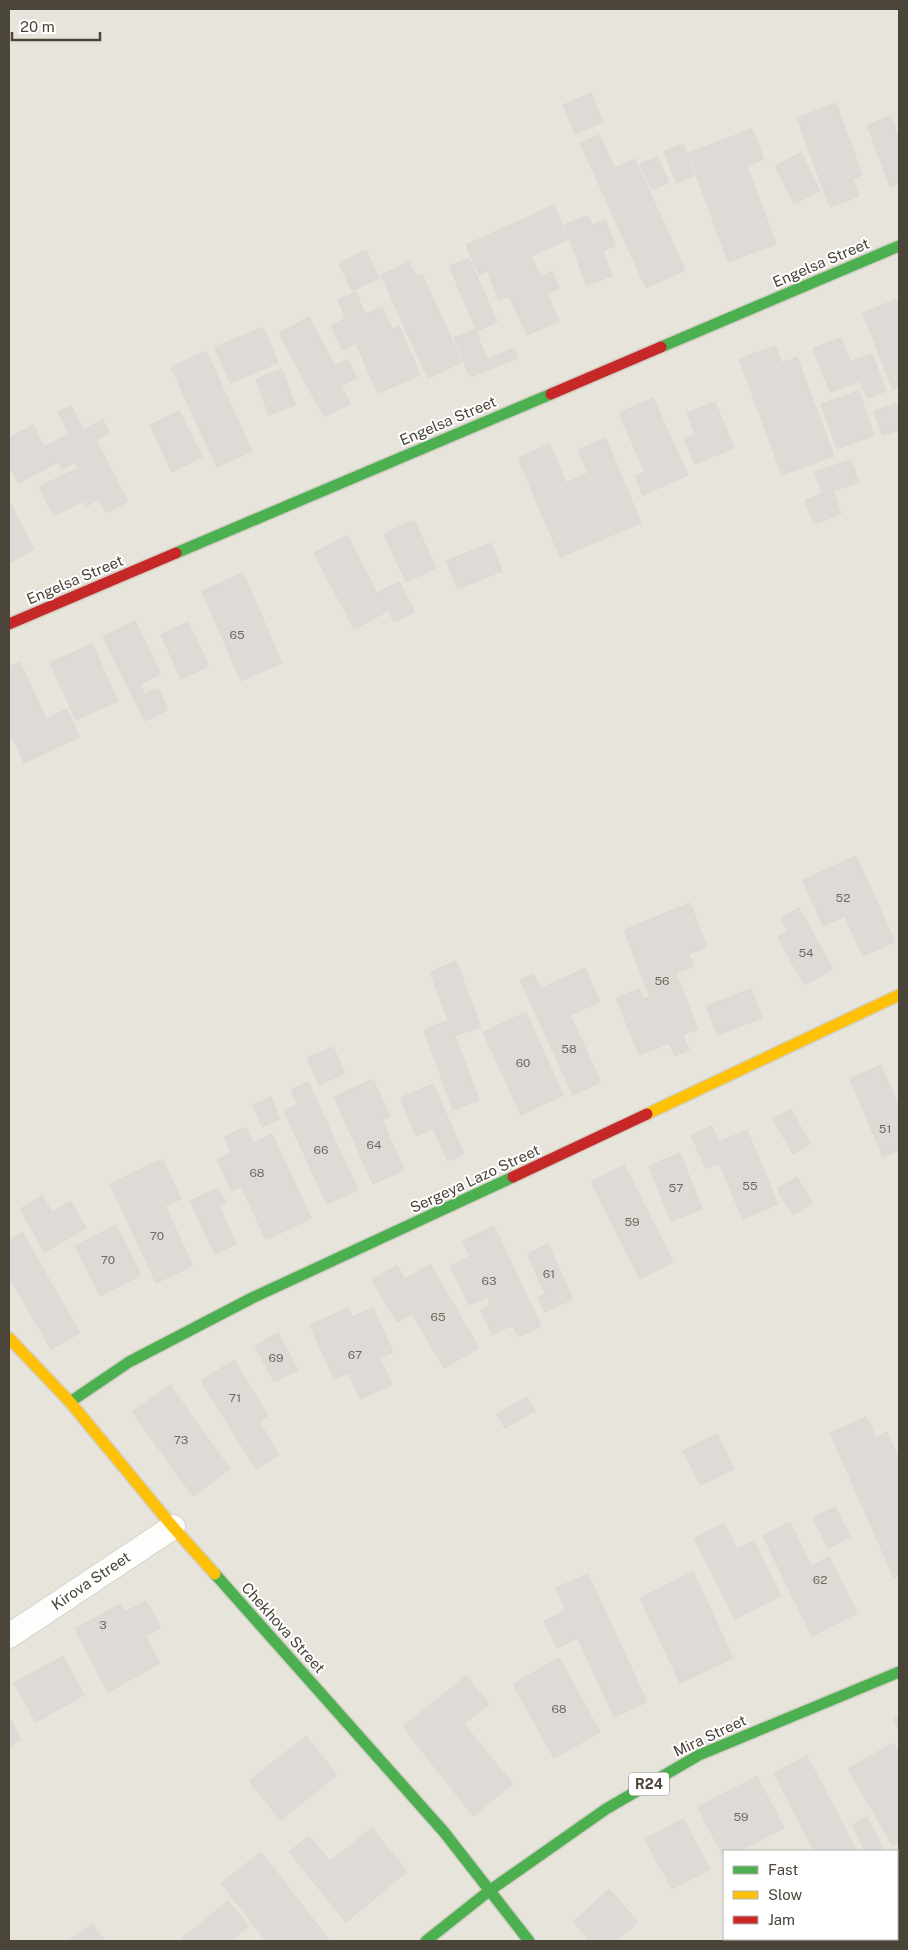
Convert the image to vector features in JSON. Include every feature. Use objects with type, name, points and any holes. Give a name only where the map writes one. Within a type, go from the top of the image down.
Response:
[{"type":"street","name":"Engelsa Street","points":[[9,624],[899,246]]},
{"type":"street","name":"Sergeya Lazo Street","points":[[70,1402],[129,1362],[252,1298],[390,1236],[899,995]]},
{"type":"street","name":"Chekhova Street","points":[[9,1338],[70,1402],[173,1527],[444,1832],[529,1941]]},
{"type":"street","name":"Kirova Street","points":[[9,1636],[173,1527]]},
{"type":"street","name":"Mira Street","points":[[426,1941],[489,1891],[606,1809],[699,1755],[899,1672]]},
{"type":"shaded area","points":[[9,9],[899,9],[899,1941],[9,1941]]},
{"type":"building","points":[[591,93],[603,122],[575,134],[563,105]]},
{"type":"building","points":[[836,103],[862,175],[852,179],[859,196],[830,207],[797,118]]},
{"type":"building","points":[[891,116],[899,139],[899,184],[890,187],[867,125]]},
{"type":"building","points":[[752,129],[764,159],[747,166],[776,244],[728,262],[688,153]]},
{"type":"building","points":[[599,135],[615,168],[635,159],[685,270],[646,288],[580,143]]},
{"type":"building","points":[[683,144],[694,176],[676,183],[664,151]]},
{"type":"building","points":[[801,153],[820,191],[794,204],[775,166]]},
{"type":"building","points":[[657,157],[669,182],[652,190],[640,164]]},
{"type":"building","points":[[554,205],[569,239],[531,256],[541,277],[552,271],[559,288],[547,294],[559,321],[527,335],[509,296],[499,300],[487,271],[479,275],[466,245]]},
{"type":"building","points":[[588,216],[592,225],[606,220],[615,246],[603,251],[612,276],[586,285],[565,224]]},
{"type":"building","points":[[366,250],[379,278],[352,291],[339,263]]},
{"type":"building","points":[[469,258],[497,322],[477,331],[449,266]]},
{"type":"building","points":[[409,262],[416,277],[422,274],[462,362],[428,378],[381,275]]},
{"type":"building","points":[[356,292],[365,314],[382,307],[392,329],[399,326],[420,375],[378,393],[356,344],[342,350],[331,325],[346,319],[338,300]]},
{"type":"building","points":[[897,299],[899,304],[899,388],[893,390],[863,313]]},
{"type":"building","points":[[309,317],[335,366],[347,359],[357,378],[341,386],[350,403],[324,417],[279,333]]},
{"type":"building","points":[[263,327],[278,363],[230,383],[215,347]]},
{"type":"building","points":[[475,329],[487,359],[514,348],[518,358],[470,377],[454,338]]},
{"type":"building","points":[[841,338],[850,362],[872,354],[886,391],[867,398],[860,381],[830,392],[813,348]]},
{"type":"building","points":[[775,346],[782,363],[797,357],[834,456],[782,475],[739,359]]},
{"type":"building","points":[[206,351],[252,451],[217,467],[171,367]]},
{"type":"building","points":[[282,369],[295,405],[269,415],[256,379]]},
{"type":"building","points":[[859,391],[874,436],[837,449],[821,404]]},
{"type":"building","points":[[653,398],[688,475],[643,495],[635,476],[645,472],[619,413]]},
{"type":"building","points":[[715,402],[734,448],[695,464],[684,439],[695,434],[687,413]]},
{"type":"building","points":[[898,403],[899,430],[882,435],[874,411]]},
{"type":"building","points":[[71,406],[84,429],[103,420],[109,433],[96,440],[128,502],[106,513],[99,499],[87,506],[84,501],[54,516],[39,487],[78,468],[75,462],[62,469],[58,462],[18,483],[9,465],[9,438],[33,425],[44,447],[69,434],[58,412]]},
{"type":"building","points":[[179,411],[202,457],[172,472],[150,425]]},
{"type":"building","points":[[606,438],[641,523],[560,557],[518,458],[550,444],[566,483],[588,473],[578,450]]},
{"type":"building","points":[[851,460],[859,482],[833,491],[841,514],[814,524],[805,500],[822,494],[815,472]]},
{"type":"building","points":[[9,501],[34,549],[9,563]]},
{"type":"building","points":[[414,520],[436,568],[406,582],[384,534]]},
{"type":"building","points":[[347,535],[377,593],[399,582],[415,612],[394,622],[388,611],[354,629],[314,553]]},
{"type":"building","points":[[491,543],[502,571],[458,589],[446,561]]},
{"type":"building","points":[[243,573],[282,663],[241,681],[202,591]]},
{"type":"building","points":[[135,621],[161,674],[140,684],[145,694],[158,688],[168,710],[145,721],[103,637]]},
{"type":"building","points":[[188,622],[209,666],[181,679],[161,635]]},
{"type":"building","points":[[92,644],[118,701],[76,720],[50,663]]},
{"type":"building","points":[[20,662],[46,719],[67,709],[79,737],[24,763],[9,730],[9,667]]},
{"type":"building","points":[[856,856],[895,942],[863,956],[845,916],[823,926],[803,880]]},
{"type":"building","points":[[690,903],[707,947],[689,954],[694,966],[676,973],[698,1029],[683,1035],[689,1050],[675,1056],[669,1043],[639,1055],[616,998],[639,989],[643,999],[650,997],[624,930]]},
{"type":"building","points":[[799,908],[833,969],[804,985],[778,937],[788,931],[781,918]]},
{"type":"building","points":[[456,961],[481,1027],[455,1036],[479,1100],[453,1110],[424,1030],[448,1020],[430,972]]},
{"type":"building","points":[[585,968],[600,1002],[570,1015],[601,1082],[573,1095],[520,980],[534,974],[540,989]]},
{"type":"building","points":[[751,989],[762,1018],[717,1035],[706,1006]]},
{"type":"building","points":[[526,1012],[563,1095],[521,1115],[483,1032]]},
{"type":"building","points":[[333,1047],[345,1073],[319,1085],[307,1058]]},
{"type":"building","points":[[881,1065],[899,1108],[899,1150],[883,1157],[850,1079]]},
{"type":"building","points":[[373,1079],[390,1117],[382,1120],[404,1170],[373,1184],[334,1097]]},
{"type":"building","points":[[308,1082],[358,1190],[327,1204],[284,1111],[298,1104],[291,1090]]},
{"type":"building","points":[[433,1084],[464,1154],[448,1161],[433,1128],[416,1136],[400,1098]]},
{"type":"building","points":[[271,1097],[280,1119],[262,1127],[253,1105]]},
{"type":"building","points":[[791,1109],[810,1144],[793,1154],[773,1119]]},
{"type":"building","points":[[712,1126],[719,1142],[747,1130],[778,1204],[743,1219],[719,1163],[706,1169],[691,1135]]},
{"type":"building","points":[[245,1127],[253,1143],[272,1134],[311,1218],[266,1240],[241,1186],[232,1191],[217,1160],[231,1153],[224,1137]]},
{"type":"building","points":[[680,1153],[702,1209],[671,1221],[649,1166]]},
{"type":"building","points":[[162,1159],[181,1199],[165,1206],[193,1266],[156,1283],[110,1184]]},
{"type":"building","points":[[624,1165],[673,1262],[640,1279],[591,1182]]},
{"type":"building","points":[[797,1177],[812,1203],[793,1215],[777,1189]]},
{"type":"building","points":[[218,1188],[226,1203],[219,1206],[236,1244],[215,1254],[190,1201]]},
{"type":"building","points":[[42,1195],[52,1212],[70,1201],[86,1228],[45,1252],[20,1209]]},
{"type":"building","points":[[116,1225],[141,1275],[100,1296],[75,1246]]},
{"type":"building","points":[[494,1226],[541,1326],[518,1337],[513,1325],[492,1335],[481,1310],[491,1305],[487,1297],[469,1305],[450,1266],[470,1256],[463,1241]]},
{"type":"building","points":[[22,1232],[80,1333],[51,1349],[9,1276],[9,1240]]},
{"type":"building","points":[[548,1244],[573,1299],[545,1312],[538,1297],[545,1294],[527,1254]]},
{"type":"building","points":[[430,1264],[479,1348],[444,1368],[412,1313],[397,1322],[372,1280],[397,1265],[405,1279]]},
{"type":"building","points":[[348,1308],[352,1317],[373,1308],[393,1352],[380,1358],[392,1385],[360,1399],[349,1373],[334,1379],[310,1325]]},
{"type":"building","points":[[278,1333],[298,1370],[274,1382],[255,1346]]},
{"type":"building","points":[[234,1360],[268,1416],[259,1421],[279,1455],[256,1469],[201,1381]]},
{"type":"building","points":[[170,1385],[230,1469],[193,1496],[132,1412]]},
{"type":"building","points":[[527,1397],[535,1411],[505,1428],[497,1414]]},
{"type":"building","points":[[866,1417],[876,1437],[887,1432],[899,1460],[899,1575],[894,1578],[830,1433]]},
{"type":"building","points":[[717,1434],[734,1469],[701,1485],[683,1451]]},
{"type":"building","points":[[835,1507],[850,1537],[828,1548],[813,1518]]},
{"type":"building","points":[[790,1522],[811,1566],[829,1557],[857,1613],[812,1636],[763,1536]]},
{"type":"building","points":[[724,1523],[737,1549],[754,1541],[781,1596],[735,1619],[694,1538]]},
{"type":"building","points":[[693,1572],[733,1658],[680,1683],[640,1598]]},
{"type":"building","points":[[588,1574],[647,1702],[614,1717],[578,1638],[557,1648],[544,1621],[566,1610],[556,1588]]},
{"type":"building","points":[[146,1601],[161,1628],[145,1636],[160,1663],[108,1692],[75,1629],[120,1604],[125,1612]]},
{"type":"building","points":[[63,1656],[84,1695],[36,1722],[14,1683]]},
{"type":"building","points":[[559,1658],[600,1732],[554,1758],[513,1684]]},
{"type":"building","points":[[466,1676],[489,1704],[464,1724],[513,1784],[473,1816],[403,1727]]},
{"type":"building","points":[[899,1714],[899,1731],[893,1718]]},
{"type":"building","points":[[9,1718],[21,1739],[9,1747]]},
{"type":"building","points":[[306,1736],[337,1775],[281,1820],[249,1781]]},
{"type":"building","points":[[893,1743],[899,1753],[899,1842],[893,1846],[848,1769]]},
{"type":"building","points":[[807,1756],[856,1850],[813,1850],[774,1773]]},
{"type":"building","points":[[757,1776],[784,1828],[741,1850],[723,1850],[723,1856],[698,1807]]},
{"type":"building","points":[[867,1817],[884,1850],[864,1850],[852,1825]]},
{"type":"building","points":[[683,1819],[710,1869],[672,1889],[645,1839]]},
{"type":"building","points":[[372,1828],[407,1872],[346,1922],[289,1852],[309,1836],[330,1861]]},
{"type":"building","points":[[261,1852],[330,1941],[266,1941],[221,1883]]},
{"type":"building","points":[[609,1889],[638,1922],[616,1941],[590,1941],[573,1922]]},
{"type":"building","points":[[228,1901],[249,1926],[230,1941],[183,1941],[181,1939]]},
{"type":"building","points":[[92,1924],[105,1941],[68,1941]]},
{"type":"traffic: fast","points":[[661,347],[899,246]]},
{"type":"traffic: fast","points":[[176,553],[551,394]]},
{"type":"traffic: fast","points":[[70,1402],[129,1362],[252,1298],[513,1177]]},
{"type":"traffic: fast","points":[[215,1574],[444,1832],[529,1941]]},
{"type":"traffic: fast","points":[[426,1941],[489,1891],[606,1809],[699,1755],[899,1672]]},
{"type":"traffic: slow","points":[[647,1114],[899,995]]},
{"type":"traffic: slow","points":[[9,1338],[70,1402],[173,1527],[215,1574]]},
{"type":"traffic: jam","points":[[551,394],[661,347]]},
{"type":"traffic: jam","points":[[9,624],[176,553]]},
{"type":"traffic: jam","points":[[513,1177],[647,1114]]}]
